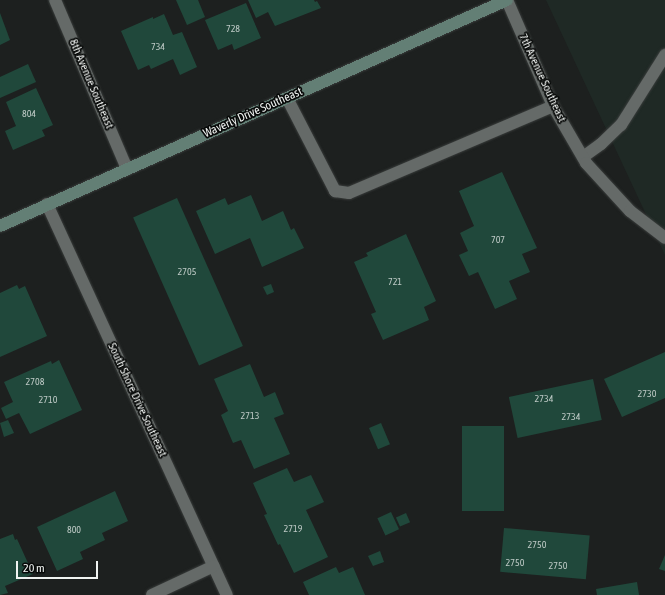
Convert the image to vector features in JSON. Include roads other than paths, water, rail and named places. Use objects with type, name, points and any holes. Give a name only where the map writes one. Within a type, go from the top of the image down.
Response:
[{"type":"main road","name":"Waverly Drive Southeast","points":[[0,226],[507,0]]},
{"type":"street","name":"8th Avenue Southeast","points":[[55,0],[128,168]]},
{"type":"street","name":"7th Avenue Southeast","points":[[507,0],[553,106],[582,157],[630,211],[665,238]]},
{"type":"street","points":[[582,157],[601,144],[621,125],[665,55]]},
{"type":"street","points":[[287,98],[335,191],[349,193],[553,106]]},
{"type":"street","name":"South Shore Drive Southeast","points":[[47,204],[228,595]]},
{"type":"street","points":[[152,595],[214,566]]}]
